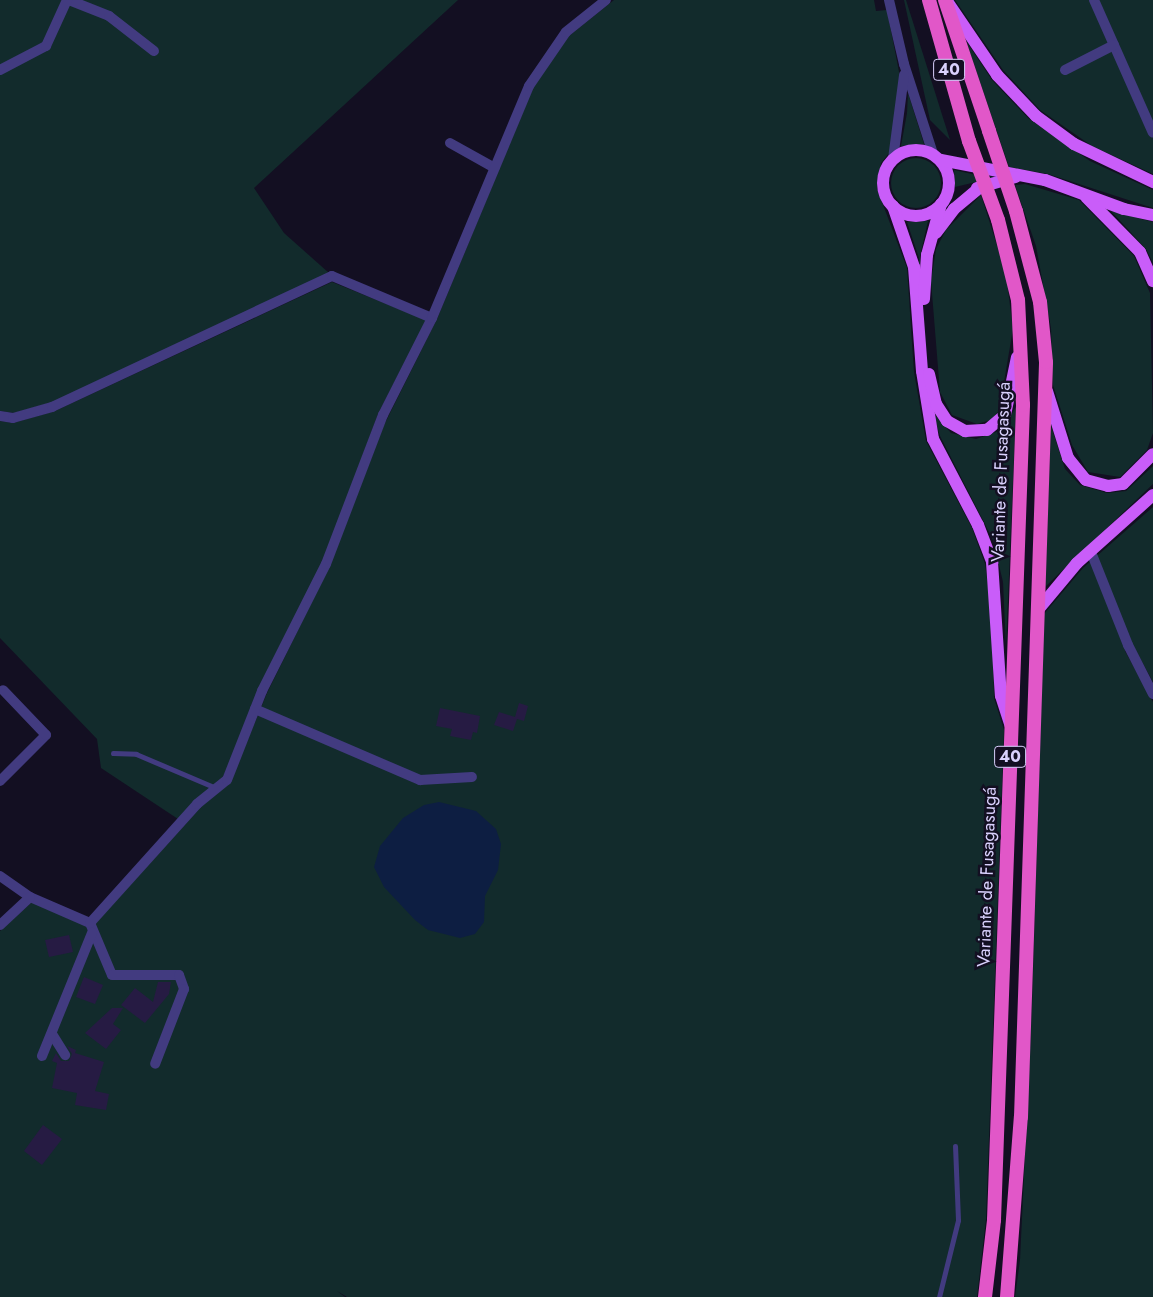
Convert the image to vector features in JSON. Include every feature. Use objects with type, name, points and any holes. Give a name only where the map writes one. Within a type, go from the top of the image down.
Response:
[{"type":"highway","name":"Variante de Fusagasugá","points":[[929,0],[969,141],[998,220],[1013,271],[1020,330],[1023,405],[994,1220],[985,1297]]},
{"type":"highway","name":"40","points":[[945,0],[1016,211],[1040,302],[1045,386],[1021,1117],[1007,1297]]},
{"type":"main road","points":[[945,0],[997,75],[1036,116],[1074,144],[1153,182]]},
{"type":"main road","points":[[893,159],[913,150],[1017,177],[1045,180],[1153,215]]},
{"type":"main road","name":"40","points":[[937,157],[948,176],[943,201],[929,246],[924,281],[929,374],[936,404],[955,427],[987,430],[1005,415],[1020,330]]},
{"type":"main road","name":"40","points":[[893,159],[883,182],[914,267],[923,388],[933,439],[978,525],[992,562],[1001,696],[1011,727]]},
{"type":"main road","points":[[893,206],[917,216],[943,201],[1017,177]]},
{"type":"main road","points":[[929,246],[954,209],[979,188]]},
{"type":"main road","points":[[1083,193],[1140,252],[1153,281]]},
{"type":"main road","name":"40","points":[[1045,386],[1068,458],[1086,480],[1108,486],[1123,484],[1153,454]]},
{"type":"main road","points":[[1037,611],[1051,592],[1153,495]]},
{"type":"street","points":[[0,70],[46,46],[68,0],[109,16],[154,51]]},
{"type":"street","points":[[42,1056],[92,942],[90,923],[197,804],[226,780],[255,709],[326,564],[383,414],[432,318],[529,86],[566,32],[606,0]]},
{"type":"street","points":[[889,0],[904,64],[937,157]]},
{"type":"street","points":[[1094,0],[1153,133]]},
{"type":"street","points":[[1065,70],[1114,45]]},
{"type":"street","points":[[893,159],[902,112],[904,64]]},
{"type":"street","points":[[450,143],[495,168]]},
{"type":"street","points":[[0,416],[13,418],[52,407],[332,276],[432,318]]},
{"type":"street","points":[[1091,552],[1128,645],[1153,694]]},
{"type":"street","points":[[0,781],[46,735],[3,690]]},
{"type":"street","points":[[255,709],[420,780],[472,777]]},
{"type":"street","points":[[0,876],[30,897],[90,923],[112,974],[172,973],[183,981],[180,1002],[156,1064]]},
{"type":"street","points":[[0,925],[30,897]]},
{"type":"street","points":[[52,1034],[65,1055]]},
{"type":"lane","points":[[113,753],[136,754],[216,788]]},
{"type":"lane","points":[[939,1297],[958,1220],[955,1146]]},
{"type":"green space","points":[[0,0],[458,0],[254,188],[284,233],[329,273],[53,402],[14,413],[0,411]]},
{"type":"green space","points":[[614,0],[874,0],[876,11],[887,10],[900,77],[890,152],[881,163],[877,189],[907,268],[914,372],[926,441],[972,528],[985,564],[992,617],[994,698],[1004,730],[986,1219],[977,1297],[347,1297],[337,1291],[345,1297],[0,1297],[0,931],[31,903],[32,894],[96,923],[201,807],[230,783],[267,693],[331,563],[384,425],[437,319],[533,88],[569,36]]},
{"type":"green space","points":[[904,0],[906,0],[950,140],[930,120]]},
{"type":"green space","points":[[955,0],[1153,0],[1153,174],[1092,146],[1040,110],[1003,70]]},
{"type":"green space","points":[[966,41],[992,80],[1028,118],[1090,161],[1153,190],[1153,208],[1048,174],[1009,167]]},
{"type":"green space","points":[[908,93],[924,144],[901,146],[907,113]]},
{"type":"green space","points":[[921,158],[934,165],[940,173],[940,193],[934,201],[926,207],[911,208],[898,201],[892,193],[891,178],[898,165],[906,159]]},
{"type":"green space","points":[[954,170],[981,176],[997,177],[955,187]]},
{"type":"green space","points":[[1025,184],[1079,200],[1134,256],[1150,293],[1153,433],[1147,450],[1120,477],[1088,472],[1072,445],[1053,385],[1051,328],[1036,246],[1015,185]]},
{"type":"green space","points":[[981,195],[1006,274],[1013,329],[999,411],[991,420],[977,424],[952,415],[940,392],[931,281],[936,249],[946,230]]},
{"type":"green space","points":[[1111,211],[1153,222],[1153,263],[1146,249]]},
{"type":"green space","points":[[928,221],[920,256],[920,297],[919,258],[907,222]]},
{"type":"green space","points":[[332,282],[426,320],[378,414],[323,562],[223,777],[178,819],[101,768],[97,739],[0,638],[0,421],[13,423],[55,411]]},
{"type":"green space","points":[[920,297],[925,372],[933,413],[925,374]]},
{"type":"green space","points":[[1016,407],[1006,647],[1003,582],[993,540],[940,436],[933,413],[951,433],[976,439],[1002,430]]},
{"type":"green space","points":[[1051,426],[1065,469],[1080,485],[1107,493],[1126,491],[1153,466],[1153,484],[1045,587]]},
{"type":"green space","points":[[1153,507],[1153,682],[1134,647],[1125,651],[1153,702],[1153,1297],[1015,1297],[1020,1260],[1032,1006],[1044,614],[1083,568]]},
{"type":"water","points":[[439,802],[476,811],[496,829],[501,844],[498,870],[485,896],[484,922],[475,934],[460,938],[428,930],[415,920],[384,887],[374,867],[380,846],[403,818],[424,805]]},
{"type":"building","points":[[519,703],[528,706],[524,721],[517,719],[513,731],[494,725],[499,712],[515,717]]},
{"type":"building","points":[[440,708],[480,716],[477,733],[473,732],[471,740],[450,736],[452,729],[436,726]]},
{"type":"building","points":[[69,935],[73,952],[49,957],[45,940]]},
{"type":"building","points":[[84,977],[103,985],[95,1004],[76,997]]},
{"type":"building","points":[[158,982],[171,982],[169,994],[145,1023],[121,1005],[135,988],[153,1002]]},
{"type":"building","points":[[112,1008],[123,1008],[113,1024],[121,1030],[106,1049],[85,1033]]},
{"type":"building","points":[[67,1046],[76,1050],[75,1053],[104,1062],[95,1091],[109,1094],[106,1110],[75,1105],[77,1093],[52,1088],[57,1063],[52,1061],[56,1053],[61,1061],[69,1061],[72,1054]]},
{"type":"building","points":[[43,1125],[62,1139],[42,1165],[24,1151]]}]
